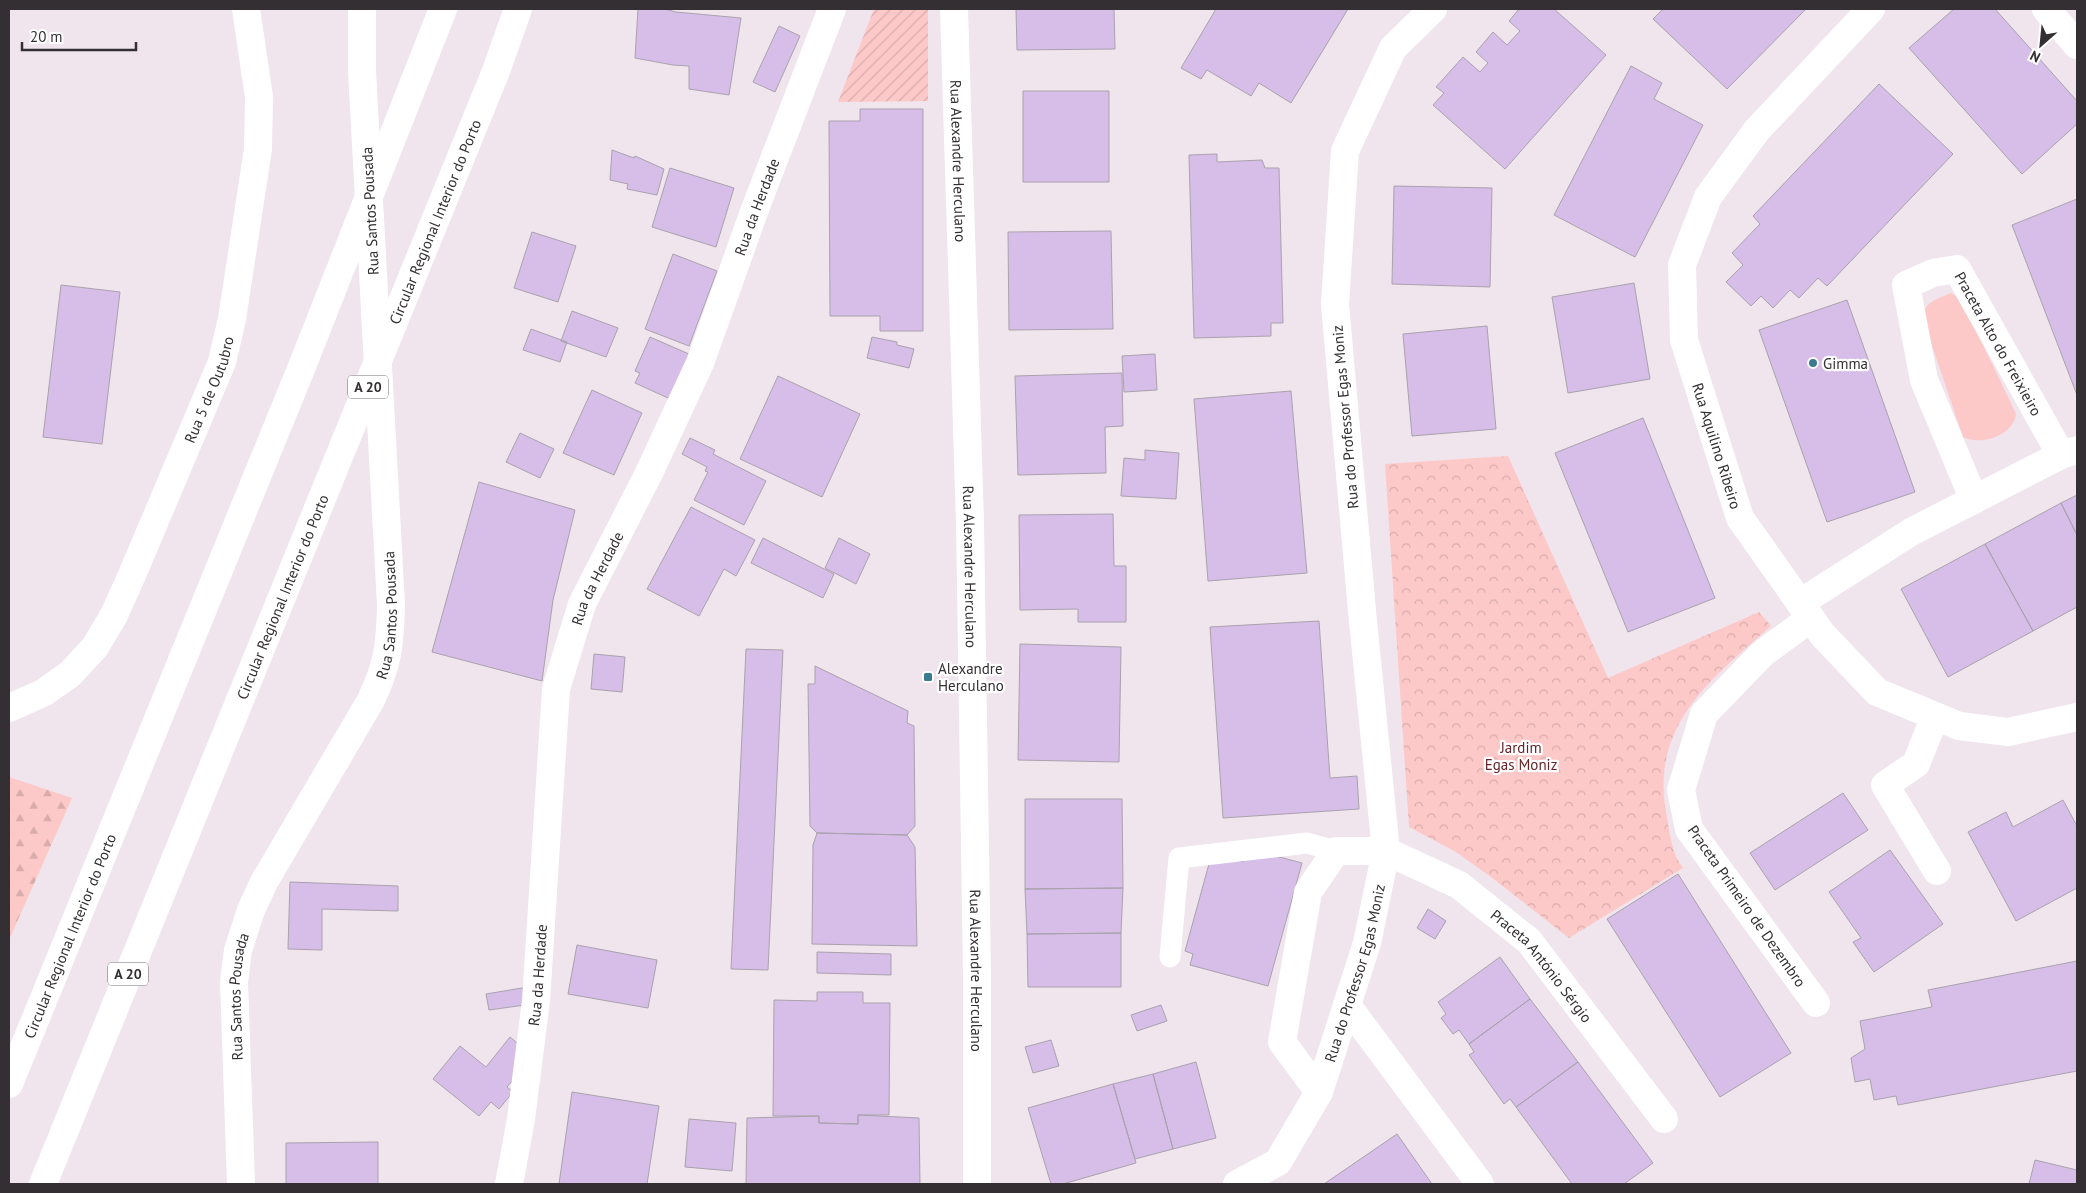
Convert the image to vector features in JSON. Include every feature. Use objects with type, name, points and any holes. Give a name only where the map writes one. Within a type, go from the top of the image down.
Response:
[{"type":"main road","name":"Rua 5 de Outubro","points":[[9,708],[43,693],[70,674],[95,647],[114,614],[132,576],[222,362],[232,319],[258,149],[260,123],[259,97],[246,9]]},
{"type":"main road","name":"Rua Santos Pousada","points":[[241,1184],[234,982],[238,950],[251,910],[264,882],[371,700],[384,673],[390,643],[391,605],[362,71],[362,9]]},
{"type":"main road","name":"Circular Regional Interior do Porto","points":[[9,1084],[303,364],[443,9]]},
{"type":"main road","name":"Circular Regional Interior do Porto","points":[[43,1184],[216,764],[489,90],[518,9]]},
{"type":"main road","name":"Rua da Herdade","points":[[509,1184],[521,1119],[536,1001],[556,689],[582,604],[649,473],[700,363],[754,209],[832,9]]},
{"type":"main road","name":"Rua Alexandre Herculano","points":[[954,9],[970,524],[977,976],[977,1184]]},
{"type":"main road","name":"Rua do Professor Egas Moniz","points":[[1237,1184],[1278,1162],[1320,1092],[1367,943],[1386,851],[1362,611],[1335,304],[1345,151],[1393,48],[1433,9]]},
{"type":"main road","name":"Rua Aquilino Ribeiro","points":[[1871,9],[1757,130],[1708,197],[1682,265],[1684,340],[1740,518],[1822,634],[1877,692],[1959,726],[2008,732],[2077,717]]},
{"type":"main road","points":[[2046,9],[2077,45]]},
{"type":"main road","name":"Praceta Alto do Freixieiro","points":[[1805,611],[1911,532],[2069,453],[1958,269],[1933,274],[1906,285],[1924,380],[1974,500]]},
{"type":"main road","name":"Praceta Primeiro de Dezembro","points":[[1805,611],[1704,714],[1681,790],[1689,829],[1816,1003]]},
{"type":"main road","points":[[1935,716],[1916,764],[1885,785],[1937,871]]},
{"type":"main road","name":"Rua do Professor Egas Moniz","points":[[1320,1092],[1282,1042],[1308,892],[1336,851]]},
{"type":"main road","points":[[1336,851],[1386,851]]},
{"type":"main road","name":"Praceta António Sérgio","points":[[1386,851],[1459,885],[1529,941],[1664,1119]]},
{"type":"main road","points":[[1347,1005],[1480,1184]]},
{"type":"lane","points":[[1170,957],[1179,858],[1307,843],[1336,851]]},
{"type":"green space","points":[[874,9],[928,9],[928,101],[838,102]]},
{"type":"green space","points":[[1951,293],[1961,299],[2016,414],[2014,422],[2009,428],[1995,437],[1978,440],[1963,437],[1923,319],[1928,305],[1936,299]]},
{"type":"green space","name":"Jardim Egas Moniz","points":[[1508,456],[1608,678],[1759,612],[1771,626],[1706,686],[1689,708],[1675,731],[1667,757],[1664,786],[1672,844],[1676,857],[1683,868],[1569,938],[1456,852],[1409,827],[1385,464]]},
{"type":"green space","points":[[9,777],[72,798],[9,940]]},
{"type":"building","points":[[638,9],[665,9],[676,12],[741,18],[729,95],[689,89],[689,66],[635,58]]},
{"type":"building","points":[[1016,9],[1114,9],[1115,49],[1017,50]]},
{"type":"building","points":[[1216,9],[1348,9],[1291,103],[1259,83],[1251,96],[1207,70],[1201,79],[1181,68]]},
{"type":"building","points":[[1519,9],[1554,9],[1606,55],[1505,169],[1433,105],[1444,93],[1436,87],[1463,57],[1480,72],[1488,63],[1476,52],[1493,32],[1507,45],[1520,31],[1509,21]]},
{"type":"building","points":[[1663,9],[1806,9],[1727,89],[1653,19]]},
{"type":"building","points":[[1954,9],[1995,9],[2077,101],[2077,124],[2022,174],[1909,48]]},
{"type":"building","points":[[779,26],[800,36],[775,92],[753,82]]},
{"type":"building","points":[[1631,66],[1662,83],[1654,99],[1703,125],[1635,257],[1554,215]]},
{"type":"building","points":[[1879,84],[1953,154],[1827,286],[1818,278],[1799,298],[1790,290],[1773,308],[1761,296],[1751,306],[1726,282],[1743,265],[1732,253],[1760,224],[1753,216]]},
{"type":"building","points":[[1023,91],[1109,91],[1109,182],[1023,182]]},
{"type":"building","points":[[860,109],[923,109],[923,331],[880,331],[880,316],[830,316],[829,121],[860,121]]},
{"type":"building","points":[[612,150],[634,158],[635,156],[664,169],[657,195],[627,189],[628,184],[610,180]]},
{"type":"building","points":[[1217,154],[1217,162],[1262,160],[1265,168],[1279,168],[1283,323],[1271,323],[1271,336],[1194,338],[1189,155]]},
{"type":"building","points":[[670,168],[734,188],[716,247],[652,227]]},
{"type":"building","points":[[1394,186],[1492,188],[1490,287],[1392,284]]},
{"type":"building","points":[[2077,199],[2077,395],[2012,225]]},
{"type":"building","points":[[1111,231],[1113,329],[1009,330],[1008,232]]},
{"type":"building","points":[[532,232],[576,246],[558,302],[514,288]]},
{"type":"building","points":[[673,254],[717,271],[689,346],[645,329]]},
{"type":"building","points":[[1634,283],[1650,379],[1568,393],[1552,297]]},
{"type":"building","points":[[61,285],[120,292],[102,444],[43,437]]},
{"type":"building","points":[[1847,300],[1915,492],[1827,522],[1759,330]]},
{"type":"building","points":[[572,311],[618,328],[606,357],[561,341]]},
{"type":"building","points":[[1487,326],[1496,429],[1412,436],[1403,334]]},
{"type":"building","points":[[531,329],[567,342],[560,362],[523,350]]},
{"type":"building","points":[[650,337],[698,358],[679,403],[635,383],[640,373],[635,371]]},
{"type":"building","points":[[872,337],[897,342],[897,345],[914,349],[909,368],[867,358]]},
{"type":"building","points":[[1155,354],[1157,390],[1124,392],[1122,356]]},
{"type":"building","points":[[1122,373],[1123,426],[1105,427],[1106,473],[1018,475],[1015,376]]},
{"type":"building","points":[[778,376],[860,414],[822,497],[740,459]]},
{"type":"building","points":[[592,390],[642,413],[614,475],[563,453]]},
{"type":"building","points":[[1291,391],[1307,573],[1208,581],[1194,399]]},
{"type":"building","points":[[1643,418],[1715,598],[1628,632],[1555,453]]},
{"type":"building","points":[[520,433],[554,449],[540,478],[506,462]]},
{"type":"building","points":[[690,438],[715,450],[713,454],[766,481],[744,525],[694,500],[708,472],[705,471],[707,467],[682,454]]},
{"type":"building","points":[[1145,450],[1179,453],[1176,499],[1121,496],[1124,458],[1145,460]]},
{"type":"building","points":[[479,482],[575,510],[553,600],[542,681],[432,652]]},
{"type":"building","points":[[2077,495],[2077,535],[2061,503]]},
{"type":"building","points":[[2061,503],[2077,535],[2077,607],[2033,631],[1985,544]]},
{"type":"building","points":[[691,507],[755,540],[736,576],[724,569],[699,616],[647,589]]},
{"type":"building","points":[[1113,514],[1114,566],[1126,566],[1126,622],[1078,622],[1078,609],[1020,610],[1019,515]]},
{"type":"building","points":[[763,538],[834,574],[823,598],[751,563]]},
{"type":"building","points":[[839,538],[870,554],[856,584],[825,568]]},
{"type":"building","points":[[1985,544],[2033,631],[1948,677],[1901,589]]},
{"type":"building","points":[[1319,621],[1330,778],[1357,776],[1359,809],[1223,818],[1210,627]]},
{"type":"building","points":[[1020,644],[1121,647],[1119,762],[1018,760]]},
{"type":"building","points":[[746,649],[783,650],[768,970],[731,969]]},
{"type":"building","points":[[594,654],[625,657],[622,692],[591,689]]},
{"type":"building","points":[[815,666],[908,711],[907,723],[914,726],[915,826],[907,835],[817,833],[810,826],[808,684],[815,684]]},
{"type":"building","points":[[1843,793],[1868,830],[1775,890],[1750,853]]},
{"type":"building","points":[[1025,799],[1122,799],[1123,888],[1025,889]]},
{"type":"building","points":[[2063,800],[2077,826],[2077,888],[2016,921],[1968,832],[2006,812],[2013,827]]},
{"type":"building","points":[[817,833],[907,835],[915,847],[917,946],[812,944],[813,845]]},
{"type":"building","points":[[1246,848],[1302,863],[1268,986],[1190,965],[1193,954],[1185,951],[1212,853],[1243,862]]},
{"type":"building","points":[[1890,850],[1943,924],[1874,972],[1853,942],[1861,938],[1829,892]]},
{"type":"building","points":[[1678,874],[1791,1053],[1720,1097],[1607,919]]},
{"type":"building","points":[[290,882],[398,886],[398,911],[322,909],[322,950],[288,949]]},
{"type":"building","points":[[1123,888],[1121,933],[1027,934],[1025,889]]},
{"type":"building","points":[[1428,909],[1446,921],[1435,939],[1417,928]]},
{"type":"building","points":[[1121,933],[1121,987],[1028,987],[1027,934]]},
{"type":"building","points":[[577,945],[657,960],[648,1008],[568,994]]},
{"type":"building","points":[[817,952],[891,954],[891,975],[817,973]]},
{"type":"building","points":[[1500,957],[1530,999],[1469,1044],[1459,1030],[1453,1034],[1441,1018],[1446,1014],[1438,1002]]},
{"type":"building","points":[[2077,961],[2077,1071],[1898,1105],[1896,1096],[1874,1100],[1870,1079],[1855,1082],[1851,1058],[1865,1049],[1860,1021],[1932,1007],[1928,990]]},
{"type":"building","points":[[528,987],[525,1005],[489,1010],[486,994]]},
{"type":"building","points":[[817,992],[863,992],[863,1003],[890,1003],[889,1115],[858,1115],[858,1124],[819,1123],[819,1116],[773,1116],[774,1000],[817,1001]]},
{"type":"building","points":[[1530,999],[1578,1062],[1516,1107],[1510,1099],[1504,1104],[1469,1055],[1474,1052],[1469,1044]]},
{"type":"building","points":[[1161,1005],[1167,1021],[1137,1031],[1131,1015]]},
{"type":"building","points":[[510,1037],[523,1048],[519,1073],[507,1087],[513,1092],[499,1109],[491,1102],[479,1116],[433,1079],[460,1046],[486,1067]]},
{"type":"building","points":[[1051,1040],[1059,1066],[1033,1073],[1025,1047]]},
{"type":"building","points":[[1196,1062],[1216,1138],[1173,1149],[1153,1074]]},
{"type":"building","points":[[1578,1062],[1653,1163],[1624,1184],[1572,1184],[1516,1107]]},
{"type":"building","points":[[1153,1074],[1173,1149],[1135,1159],[1113,1084]]},
{"type":"building","points":[[1113,1084],[1136,1163],[1063,1184],[1051,1184],[1028,1108]]},
{"type":"building","points":[[572,1092],[659,1106],[647,1184],[559,1184]]},
{"type":"building","points":[[858,1115],[919,1118],[920,1184],[746,1184],[747,1118],[819,1116],[819,1123],[858,1124]]},
{"type":"building","points":[[689,1119],[736,1123],[732,1171],[685,1167]]},
{"type":"building","points":[[1397,1134],[1432,1184],[1324,1184]]},
{"type":"building","points":[[378,1142],[378,1184],[286,1184],[286,1143]]},
{"type":"building","points":[[2035,1160],[2077,1170],[2077,1184],[2029,1184]]},
{"type":"place","name":"Gimma","points":[[1813,363]]},
{"type":"place","name":"Alexandre Herculano","points":[[928,677]]}]
